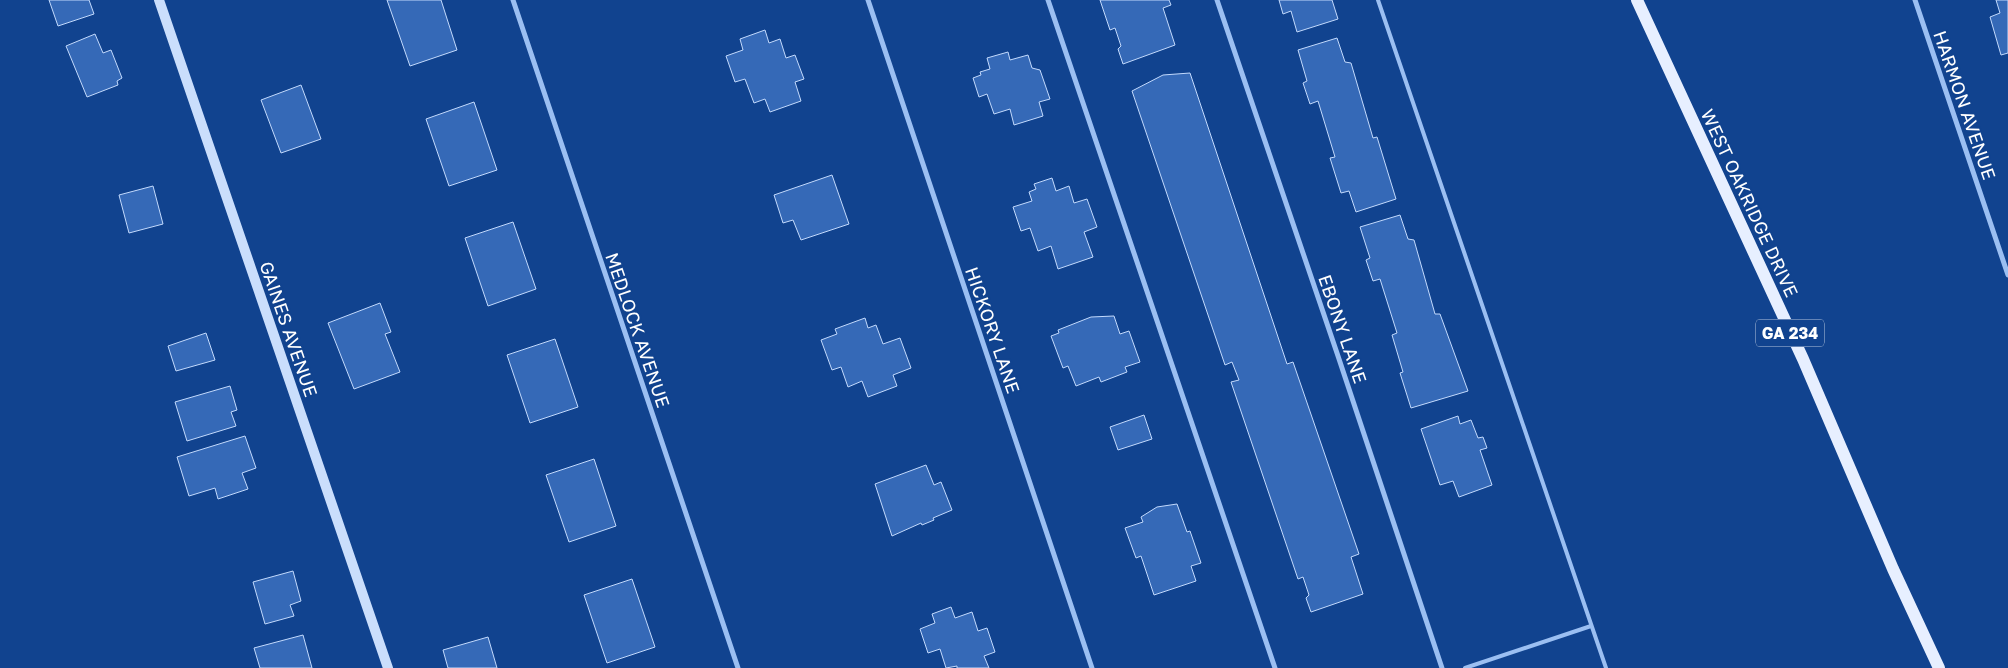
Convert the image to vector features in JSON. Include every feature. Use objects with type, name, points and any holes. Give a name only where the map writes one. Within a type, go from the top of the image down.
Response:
[{"type":"main road","name":"WEST OAKRIDGE DRIVE","points":[[1637,0],[1803,360],[1893,569],[1939,668]]},
{"type":"street","name":"GAINES AVENUE","points":[[159,0],[388,668]]},
{"type":"street","name":"MEDLOCK AVENUE","points":[[513,0],[738,668]]},
{"type":"street","name":"HICKORY LANE","points":[[868,0],[1092,668]]},
{"type":"street","points":[[1048,0],[1275,668]]},
{"type":"street","name":"EBONY LANE","points":[[1217,0],[1442,668]]},
{"type":"street","name":"HARMON AVENUE","points":[[1915,0],[2008,275]]},
{"type":"lane","points":[[1378,0],[1606,668]]},
{"type":"lane","points":[[1465,668],[1592,626]]},
{"type":"building","points":[[49,0],[89,0],[94,14],[58,26]]},
{"type":"building","points":[[387,0],[441,0],[457,50],[410,66]]},
{"type":"building","points":[[1100,0],[1169,0],[1171,5],[1163,8],[1175,45],[1123,64],[1118,49],[1121,46],[1115,28],[1110,30]]},
{"type":"building","points":[[1279,0],[1332,0],[1338,19],[1297,32],[1291,11],[1283,14]]},
{"type":"building","points":[[1996,0],[2008,0],[2008,53],[2001,55],[1990,17],[2000,13]]},
{"type":"building","points":[[765,30],[769,43],[780,39],[786,58],[795,55],[804,79],[795,82],[801,101],[770,112],[765,99],[754,103],[745,79],[735,82],[726,56],[743,50],[740,39]]},
{"type":"building","points":[[95,34],[103,53],[111,50],[122,78],[117,81],[118,85],[87,97],[66,46]]},
{"type":"building","points":[[1337,38],[1345,62],[1351,63],[1373,138],[1377,137],[1396,199],[1356,212],[1349,191],[1341,193],[1330,158],[1335,157],[1318,101],[1310,104],[1303,83],[1307,81],[1298,50]]},
{"type":"building","points":[[1008,52],[1010,60],[1028,55],[1032,68],[1040,70],[1050,99],[1039,102],[1043,116],[1014,125],[1010,109],[994,114],[987,94],[979,97],[973,78],[981,75],[980,72],[990,69],[987,58]]},
{"type":"building","points":[[1190,73],[1287,364],[1293,362],[1359,554],[1351,557],[1363,594],[1311,612],[1306,598],[1309,595],[1303,577],[1298,579],[1231,382],[1239,380],[1232,362],[1225,365],[1132,91],[1163,75]]},
{"type":"building","points":[[301,85],[321,139],[281,153],[261,100]]},
{"type":"building","points":[[474,102],[497,170],[449,186],[426,119]]},
{"type":"building","points":[[832,175],[849,224],[801,240],[793,220],[783,223],[774,195]]},
{"type":"building","points":[[1052,178],[1056,191],[1069,186],[1074,203],[1087,199],[1097,227],[1084,232],[1093,257],[1058,269],[1051,246],[1038,251],[1030,228],[1021,231],[1013,207],[1032,201],[1029,192],[1036,189],[1034,184]]},
{"type":"building","points":[[153,186],[163,224],[129,233],[119,195]]},
{"type":"building","points":[[1400,215],[1408,239],[1414,240],[1435,314],[1440,314],[1468,391],[1411,408],[1400,373],[1403,372],[1392,335],[1397,333],[1380,279],[1373,281],[1366,260],[1370,258],[1360,227]]},
{"type":"building","points":[[513,222],[536,289],[488,306],[465,238]]},
{"type":"building","points":[[380,303],[391,332],[385,334],[400,372],[354,389],[328,323]]},
{"type":"building","points":[[1114,316],[1120,334],[1129,331],[1140,362],[1125,367],[1127,372],[1101,382],[1099,377],[1076,386],[1068,366],[1063,368],[1051,336],[1059,333],[1058,330],[1091,317]]},
{"type":"building","points":[[865,318],[868,328],[876,325],[883,344],[900,338],[911,368],[893,375],[897,386],[868,397],[862,381],[848,387],[841,367],[832,370],[821,340],[837,334],[835,329]]},
{"type":"building","points":[[206,333],[215,360],[176,371],[168,346]]},
{"type":"building","points":[[555,339],[578,407],[530,423],[507,355]]},
{"type":"building","points":[[230,386],[237,410],[231,412],[236,426],[187,441],[175,402]]},
{"type":"building","points":[[1144,415],[1152,439],[1118,450],[1110,427]]},
{"type":"building","points":[[1458,416],[1460,424],[1471,420],[1478,438],[1483,437],[1487,448],[1480,450],[1492,485],[1459,497],[1453,481],[1440,485],[1421,429]]},
{"type":"building","points":[[245,436],[256,468],[242,473],[248,489],[218,499],[215,488],[189,496],[177,457]]},
{"type":"building","points":[[594,459],[616,526],[569,542],[546,475]]},
{"type":"building","points":[[926,465],[934,485],[941,482],[952,510],[933,518],[934,520],[922,525],[921,523],[892,536],[875,484]]},
{"type":"building","points":[[1177,504],[1187,532],[1190,531],[1201,563],[1191,566],[1196,581],[1154,595],[1141,556],[1136,558],[1125,528],[1143,522],[1141,517],[1157,507]]},
{"type":"building","points":[[293,571],[301,601],[290,605],[294,616],[265,624],[253,582]]},
{"type":"building","points":[[632,579],[655,647],[607,663],[584,595]]},
{"type":"building","points":[[951,607],[955,618],[972,612],[978,631],[987,628],[995,652],[984,656],[989,668],[957,668],[957,666],[946,668],[940,649],[928,653],[920,629],[935,623],[932,614]]},
{"type":"building","points":[[303,635],[312,668],[260,668],[254,648]]},
{"type":"building","points":[[488,637],[497,668],[448,668],[443,650]]}]
